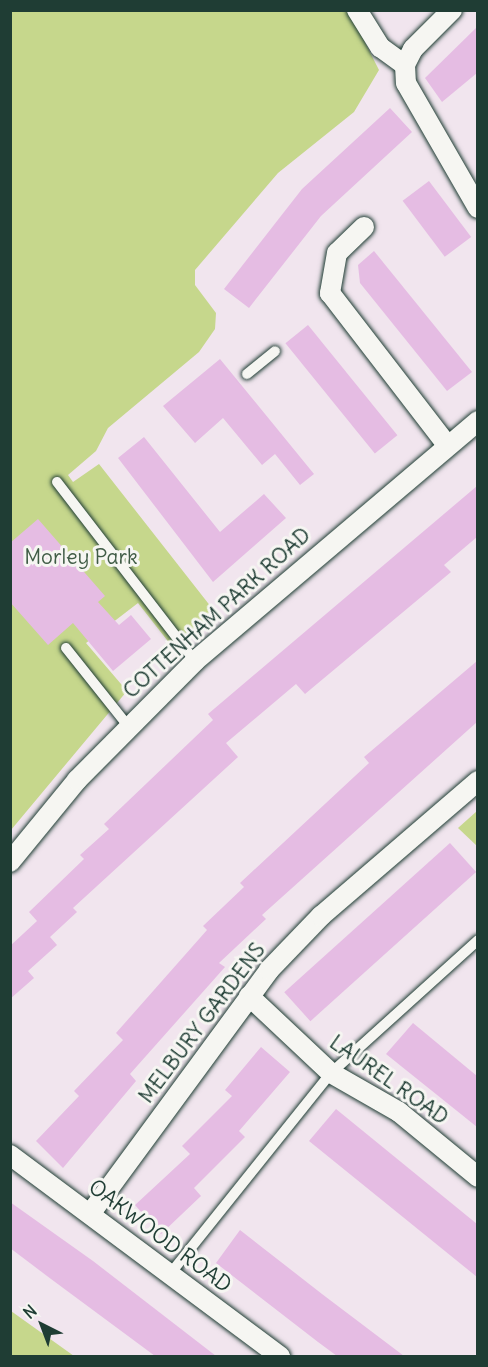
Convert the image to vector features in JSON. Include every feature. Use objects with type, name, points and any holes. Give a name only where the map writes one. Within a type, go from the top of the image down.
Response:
[{"type":"street","points":[[357,10],[380,47],[405,65]]},
{"type":"street","points":[[452,10],[405,65],[406,83],[477,208]]},
{"type":"street","points":[[364,227],[337,253],[330,293],[448,446]]},
{"type":"street","name":"COTTENHAM PARK ROAD","points":[[10,862],[128,726],[195,661],[477,421]]},
{"type":"street","name":"MELBURY GARDENS","points":[[90,1214],[249,996],[321,916],[477,781]]},
{"type":"street","name":"LAUREL ROAD","points":[[249,996],[331,1073],[399,1112],[477,1177]]},
{"type":"street","name":"OAKWOOD ROAD","points":[[10,1155],[280,1356]]},
{"type":"lane","points":[[247,374],[275,351]]},
{"type":"lane","points":[[57,482],[195,661]]},
{"type":"lane","points":[[66,648],[128,726]]},
{"type":"lane","points":[[170,1274],[331,1073],[477,940]]},
{"type":"green space","name":"Morley Park","points":[[10,11],[349,11],[379,70],[354,112],[278,173],[195,270],[195,285],[216,313],[215,329],[199,352],[108,428],[96,451],[68,475],[73,482],[99,464],[215,612],[174,649],[138,603],[86,643],[127,691],[11,830]]},
{"type":"green space","points":[[477,811],[477,846],[458,828]]},
{"type":"green space","points":[[11,1311],[74,1356],[11,1356]]},
{"type":"building","points":[[477,27],[477,73],[442,102],[425,78]]},
{"type":"building","points":[[390,108],[412,132],[321,216],[249,308],[224,289],[302,189]]},
{"type":"building","points":[[429,181],[471,237],[445,257],[403,201]]},
{"type":"building","points":[[374,251],[472,372],[447,391],[360,283],[358,265]]},
{"type":"building","points":[[308,325],[397,435],[375,454],[285,343]]},
{"type":"building","points":[[220,359],[314,474],[300,485],[275,454],[262,465],[223,418],[195,443],[163,406]]},
{"type":"building","points":[[144,437],[220,532],[264,494],[286,518],[213,582],[118,458]]},
{"type":"building","points":[[477,486],[477,537],[444,565],[451,572],[305,694],[296,684],[226,743],[238,757],[73,908],[77,912],[50,937],[57,945],[28,971],[34,978],[10,999],[10,946],[37,921],[29,912],[84,859],[80,855],[109,829],[104,824],[213,720],[208,714]]},
{"type":"building","points":[[38,519],[105,596],[98,602],[119,625],[131,615],[151,639],[113,671],[73,623],[48,645],[10,602],[10,543]]},
{"type":"building","points":[[477,661],[477,722],[262,915],[266,919],[219,963],[225,967],[130,1074],[136,1081],[63,1168],[36,1141],[79,1096],[74,1091],[123,1040],[116,1033],[207,930],[203,926],[244,887],[240,883],[369,763],[364,757]]},
{"type":"building","points":[[450,843],[476,872],[310,1021],[284,992]]},
{"type":"building","points":[[413,1023],[477,1076],[477,1127],[386,1054]]},
{"type":"building","points":[[261,1047],[290,1072],[239,1131],[245,1137],[194,1188],[201,1196],[161,1234],[135,1205],[190,1154],[182,1146],[232,1096],[225,1090]]},
{"type":"building","points":[[336,1109],[477,1224],[477,1277],[309,1141]]},
{"type":"building","points":[[10,1202],[93,1261],[216,1356],[155,1356],[51,1279],[10,1248]]},
{"type":"building","points":[[240,1230],[404,1356],[337,1356],[318,1342],[216,1263]]}]
